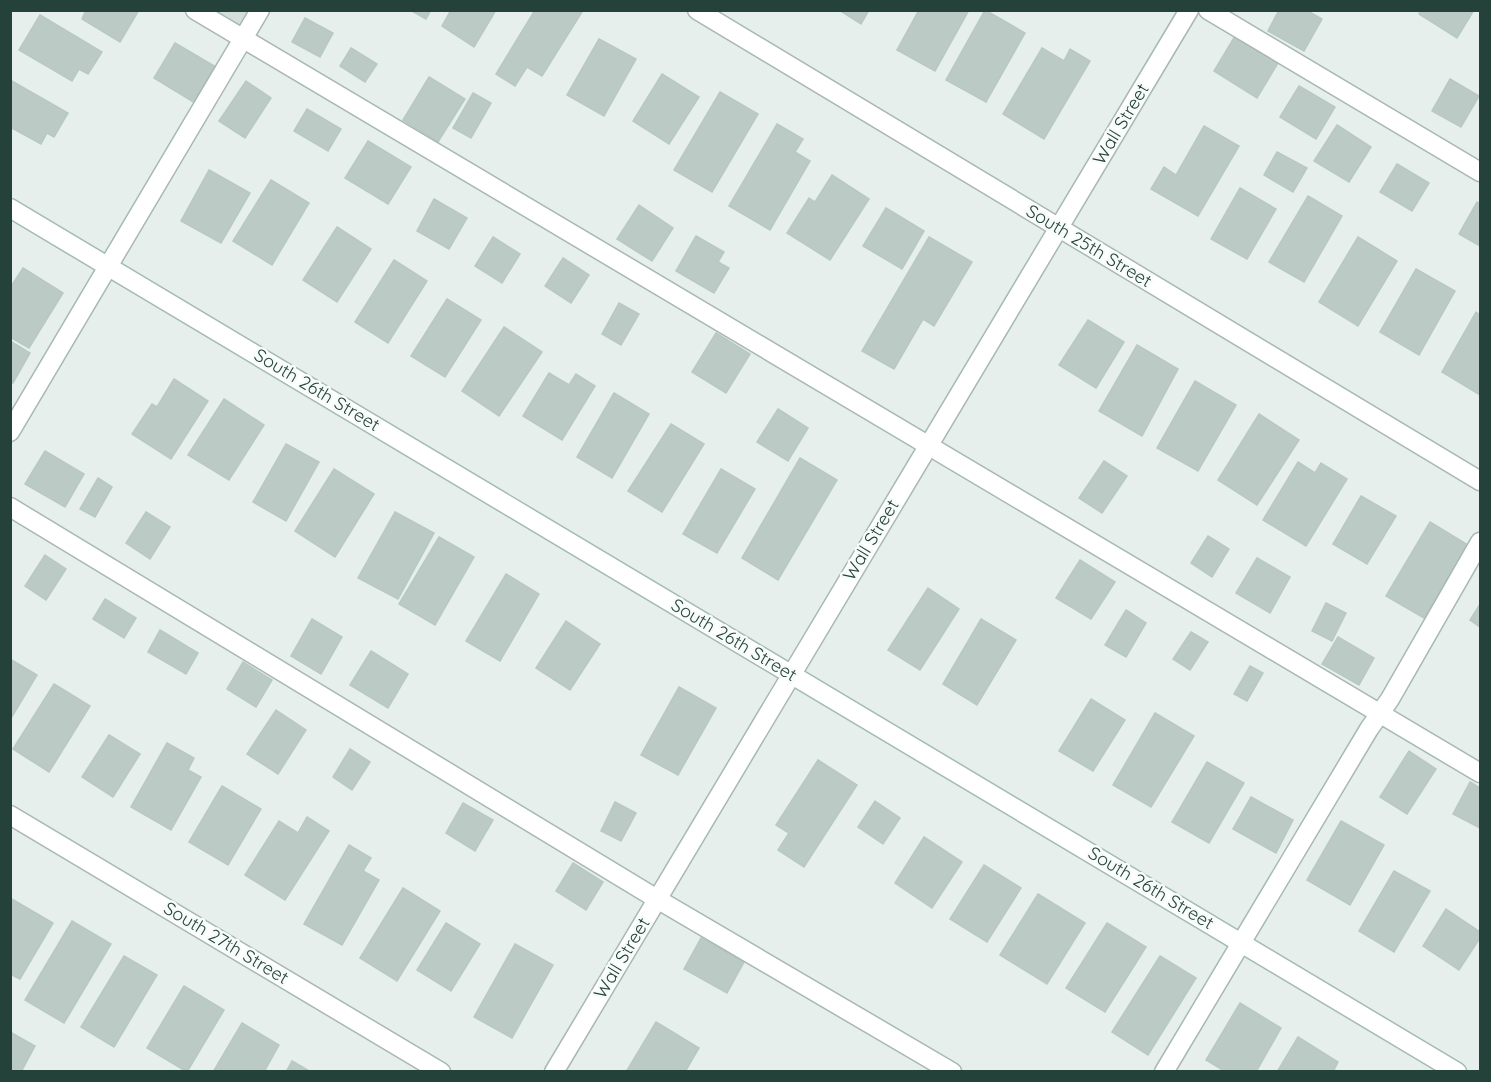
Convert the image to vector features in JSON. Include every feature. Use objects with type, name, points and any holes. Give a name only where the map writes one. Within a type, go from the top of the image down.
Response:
[{"type":"street","points":[[195,10],[1480,773]]},
{"type":"street","points":[[10,432],[261,10]]},
{"type":"street","name":"South 25th Street","points":[[698,10],[1480,481]]},
{"type":"street","name":"Wall Street","points":[[555,1071],[790,674],[1189,10]]},
{"type":"street","points":[[1208,10],[1480,172]]},
{"type":"street","name":"South 26th Street","points":[[10,208],[1457,1071]]},
{"type":"street","points":[[10,507],[657,899],[952,1071]]},
{"type":"street","points":[[1164,1071],[1243,943],[1480,542]]},
{"type":"street","name":"South 27th Street","points":[[10,815],[441,1071]]},
{"type":"shaded area","points":[[216,11],[252,11],[243,27]]},
{"type":"building","points":[[86,10],[139,10],[120,42],[82,19]]},
{"type":"building","points":[[410,10],[431,10],[426,19]]},
{"type":"building","points":[[451,10],[496,10],[474,47],[442,26]]},
{"type":"building","points":[[535,10],[582,12],[542,76],[527,67],[515,86],[496,74]]},
{"type":"building","points":[[839,10],[869,10],[861,24]]},
{"type":"building","points":[[919,10],[969,10],[935,71],[897,50]]},
{"type":"building","points":[[985,10],[1025,33],[986,102],[946,80]]},
{"type":"building","points":[[1279,10],[1306,10],[1322,19],[1304,51],[1268,31]]},
{"type":"building","points":[[1421,10],[1474,10],[1457,38],[1419,14]]},
{"type":"building","points":[[40,15],[102,52],[88,74],[79,69],[72,81],[19,50]]},
{"type":"building","points":[[305,18],[333,33],[320,57],[292,42]]},
{"type":"building","points":[[1235,36],[1278,63],[1257,98],[1214,71]]},
{"type":"building","points":[[599,39],[636,59],[604,116],[567,95]]},
{"type":"building","points":[[175,43],[216,67],[195,103],[154,78]]},
{"type":"building","points":[[351,48],[377,64],[365,82],[340,66]]},
{"type":"building","points":[[1042,48],[1064,61],[1070,49],[1090,61],[1044,139],[1003,114]]},
{"type":"building","points":[[662,74],[699,97],[669,144],[633,121]]},
{"type":"building","points":[[429,77],[465,99],[438,142],[403,120]]},
{"type":"building","points":[[1450,79],[1479,96],[1461,127],[1432,111]]},
{"type":"building","points":[[10,80],[68,113],[54,137],[47,133],[41,144],[10,127]]},
{"type":"building","points":[[246,81],[271,98],[245,138],[219,121]]},
{"type":"building","points":[[1299,86],[1335,107],[1316,139],[1280,117]]},
{"type":"building","points":[[720,92],[758,114],[712,192],[674,170]]},
{"type":"building","points":[[473,93],[491,103],[471,138],[453,128]]},
{"type":"building","points":[[307,109],[341,129],[328,151],[294,131]]},
{"type":"building","points":[[777,124],[803,139],[795,152],[810,161],[770,230],[729,206]]},
{"type":"building","points":[[1337,125],[1371,147],[1349,182],[1314,161]]},
{"type":"building","points":[[1204,126],[1239,146],[1198,216],[1151,189],[1164,167],[1176,175]]},
{"type":"building","points":[[368,141],[411,167],[388,204],[345,178]]},
{"type":"building","points":[[1277,152],[1307,168],[1293,192],[1264,175]]},
{"type":"building","points":[[1397,164],[1429,183],[1412,211],[1380,192]]},
{"type":"building","points":[[209,170],[250,193],[221,243],[181,221]]},
{"type":"building","points":[[832,175],[869,199],[830,260],[787,233],[809,198],[815,202]]},
{"type":"building","points":[[271,180],[309,203],[272,265],[233,241]]},
{"type":"building","points":[[1240,188],[1276,209],[1247,259],[1211,239]]},
{"type":"building","points":[[1308,196],[1342,216],[1304,282],[1269,262]]},
{"type":"building","points":[[434,199],[467,218],[449,249],[417,231]]},
{"type":"building","points":[[1477,202],[1480,204],[1480,246],[1459,234]]},
{"type":"building","points":[[639,205],[673,228],[652,261],[617,239]]},
{"type":"building","points":[[886,208],[924,231],[902,269],[863,246]]},
{"type":"building","points":[[337,227],[371,249],[337,302],[303,280]]},
{"type":"building","points":[[696,236],[724,252],[718,262],[729,268],[714,293],[676,271]]},
{"type":"building","points":[[493,237],[520,254],[502,283],[475,266]]},
{"type":"building","points":[[929,237],[972,262],[934,326],[923,319],[894,369],[862,351]]},
{"type":"building","points":[[1358,237],[1397,261],[1358,326],[1319,302]]},
{"type":"building","points":[[563,258],[589,275],[571,303],[545,286]]},
{"type":"building","points":[[394,260],[427,281],[388,343],[355,322]]},
{"type":"building","points":[[23,268],[63,293],[29,348],[10,337],[10,288]]},
{"type":"building","points":[[1416,269],[1455,291],[1419,355],[1380,332]]},
{"type":"building","points":[[447,299],[481,320],[445,377],[411,356]]},
{"type":"building","points":[[619,303],[639,314],[621,345],[602,334]]},
{"type":"building","points":[[1476,312],[1480,315],[1480,395],[1442,372]]},
{"type":"building","points":[[1088,320],[1124,342],[1096,388],[1059,365]]},
{"type":"building","points":[[504,327],[542,352],[499,416],[462,391]]},
{"type":"building","points":[[716,333],[750,354],[726,393],[692,372]]},
{"type":"building","points":[[10,341],[30,353],[13,383],[10,381]]},
{"type":"building","points":[[1137,345],[1178,369],[1142,436],[1099,411]]},
{"type":"building","points":[[549,373],[569,385],[576,374],[595,386],[562,440],[523,416]]},
{"type":"building","points":[[174,379],[208,401],[171,459],[132,434],[152,404],[157,407]]},
{"type":"building","points":[[1195,381],[1236,405],[1198,471],[1157,448]]},
{"type":"building","points":[[614,393],[649,414],[612,478],[577,457]]},
{"type":"building","points":[[224,399],[264,425],[229,480],[188,455]]},
{"type":"building","points":[[778,409],[808,428],[788,461],[757,442]]},
{"type":"building","points":[[1259,414],[1299,440],[1257,505],[1218,480]]},
{"type":"building","points":[[671,424],[704,444],[662,512],[628,491]]},
{"type":"building","points":[[286,444],[319,462],[286,521],[253,502]]},
{"type":"building","points":[[45,451],[84,474],[65,507],[25,484]]},
{"type":"building","points":[[800,458],[837,480],[778,580],[742,558]]},
{"type":"building","points":[[1104,461],[1127,476],[1102,513],[1079,498]]},
{"type":"building","points":[[1298,462],[1315,473],[1321,463],[1347,479],[1306,546],[1263,520]]},
{"type":"building","points":[[334,469],[374,494],[335,557],[295,531]]},
{"type":"building","points":[[721,469],[755,489],[717,553],[683,534]]},
{"type":"building","points":[[98,478],[112,487],[95,517],[80,509]]},
{"type":"building","points":[[1361,496],[1396,516],[1367,564],[1333,544]]},
{"type":"building","points":[[146,512],[170,527],[150,559],[126,543]]},
{"type":"building","points":[[395,512],[434,533],[398,599],[358,578]]},
{"type":"building","points":[[1430,522],[1468,545],[1424,618],[1386,596]]},
{"type":"building","points":[[1208,536],[1229,549],[1212,577],[1191,563]]},
{"type":"building","points":[[439,537],[474,557],[435,625],[399,604]]},
{"type":"building","points":[[45,555],[66,569],[46,600],[25,586]]},
{"type":"building","points":[[1257,558],[1290,577],[1270,613],[1236,593]]},
{"type":"building","points":[[1080,560],[1115,582],[1091,619],[1056,598]]},
{"type":"building","points":[[506,574],[539,594],[500,661],[466,641]]},
{"type":"building","points":[[928,588],[959,609],[920,670],[888,650]]},
{"type":"building","points":[[105,599],[136,618],[124,638],[93,619]]},
{"type":"building","points":[[1326,603],[1346,613],[1332,641],[1312,631]]},
{"type":"building","points":[[1480,604],[1480,627],[1470,620]]},
{"type":"building","points":[[1126,610],[1146,623],[1126,657],[1105,645]]},
{"type":"building","points":[[312,619],[342,637],[321,674],[291,656]]},
{"type":"building","points":[[981,619],[1016,640],[977,705],[943,684]]},
{"type":"building","points":[[566,621],[600,644],[570,690],[536,668]]},
{"type":"building","points":[[160,630],[198,653],[186,674],[148,652]]},
{"type":"building","points":[[1191,632],[1208,642],[1190,670],[1173,659]]},
{"type":"building","points":[[1338,637],[1374,658],[1359,685],[1322,664]]},
{"type":"building","points":[[371,651],[408,674],[388,708],[350,685]]},
{"type":"building","points":[[10,659],[37,675],[10,720]]},
{"type":"building","points":[[243,662],[272,680],[256,707],[227,689]]},
{"type":"building","points":[[1250,666],[1263,673],[1247,701],[1234,694]]},
{"type":"building","points":[[54,684],[90,706],[49,772],[13,749]]},
{"type":"building","points":[[679,687],[716,708],[678,775],[641,755]]},
{"type":"building","points":[[1091,699],[1125,720],[1093,771],[1059,751]]},
{"type":"building","points":[[276,710],[306,730],[278,774],[247,754]]},
{"type":"building","points":[[1155,713],[1194,736],[1151,807],[1113,785]]},
{"type":"building","points":[[109,735],[140,754],[113,797],[82,777]]},
{"type":"building","points":[[167,743],[194,758],[188,770],[201,777],[171,830],[131,807]]},
{"type":"building","points":[[350,749],[370,762],[352,790],[333,777]]},
{"type":"building","points":[[1409,751],[1436,769],[1407,814],[1380,797]]},
{"type":"building","points":[[818,760],[857,785],[804,867],[778,850],[789,833],[776,825]]},
{"type":"building","points":[[1207,762],[1244,783],[1209,843],[1172,822]]},
{"type":"building","points":[[1470,782],[1480,788],[1480,828],[1453,814]]},
{"type":"building","points":[[222,786],[261,809],[228,865],[189,842]]},
{"type":"building","points":[[1251,797],[1293,820],[1276,853],[1233,829]]},
{"type":"building","points":[[875,801],[900,818],[883,844],[858,827]]},
{"type":"building","points":[[615,802],[636,813],[621,841],[601,831]]},
{"type":"building","points":[[463,803],[493,820],[475,851],[446,833]]},
{"type":"building","points":[[307,817],[329,831],[285,900],[245,875],[279,821],[298,833]]},
{"type":"building","points":[[1341,821],[1384,845],[1350,905],[1307,880]]},
{"type":"building","points":[[924,837],[962,862],[932,908],[895,883]]},
{"type":"building","points":[[349,845],[371,858],[363,871],[379,880],[342,945],[304,924]]},
{"type":"building","points":[[573,863],[603,882],[586,910],[556,891]]},
{"type":"building","points":[[984,865],[1021,888],[987,942],[950,919]]},
{"type":"building","points":[[1394,871],[1430,891],[1394,952],[1359,931]]},
{"type":"building","points":[[403,888],[440,911],[397,981],[360,958]]},
{"type":"building","points":[[1038,894],[1085,923],[1047,984],[1000,955]]},
{"type":"building","points":[[10,898],[53,923],[20,979],[10,974]]},
{"type":"building","points":[[1446,909],[1480,932],[1480,938],[1459,970],[1423,946]]},
{"type":"building","points":[[72,921],[111,944],[64,1023],[25,1000]]},
{"type":"building","points":[[446,923],[480,944],[451,991],[417,970]]},
{"type":"building","points":[[1107,923],[1146,947],[1105,1012],[1066,988]]},
{"type":"building","points":[[701,938],[744,962],[727,993],[684,969]]},
{"type":"building","points":[[515,944],[553,965],[512,1038],[474,1017]]},
{"type":"building","points":[[124,956],[157,975],[114,1047],[81,1027]]},
{"type":"building","points":[[1160,956],[1196,978],[1148,1055],[1112,1032]]},
{"type":"building","points":[[184,986],[224,1010],[187,1072],[147,1048]]},
{"type":"building","points":[[1240,1003],[1281,1028],[1256,1072],[1226,1072],[1206,1060]]},
{"type":"building","points":[[656,1022],[699,1048],[685,1072],[626,1072]]},
{"type":"building","points":[[242,1023],[279,1045],[264,1072],[213,1072]]},
{"type":"building","points":[[10,1032],[35,1046],[21,1072],[10,1072]]},
{"type":"building","points":[[1298,1037],[1338,1062],[1333,1072],[1277,1072]]},
{"type":"building","points":[[292,1061],[311,1072],[286,1072]]}]
